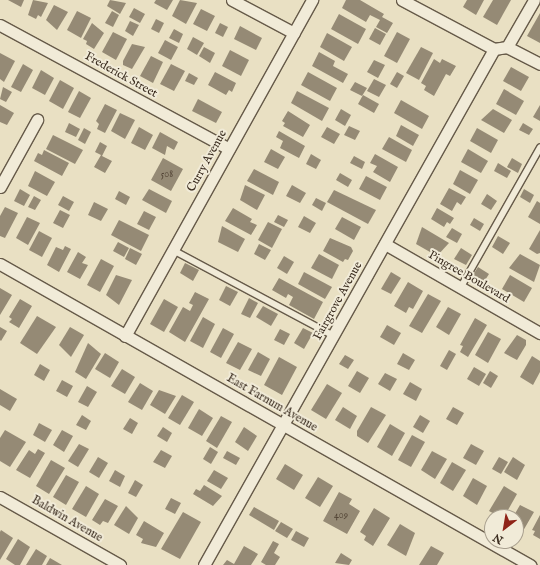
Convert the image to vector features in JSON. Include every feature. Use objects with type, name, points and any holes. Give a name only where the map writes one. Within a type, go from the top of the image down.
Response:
[{"type":"street","points":[[232,0],[294,33]]},
{"type":"street","name":"Curry Avenue","points":[[126,336],[312,0]]},
{"type":"street","points":[[402,0],[494,49],[507,47],[540,64]]},
{"type":"street","points":[[507,47],[534,0]]},
{"type":"street","name":"Frederick Street","points":[[0,25],[229,149]]},
{"type":"street","name":"Fairgrove Avenue","points":[[204,565],[494,49]]},
{"type":"street","points":[[0,187],[37,120]]},
{"type":"street","name":"Pingree Boulevard","points":[[385,244],[540,332]]},
{"type":"street","name":"East Farnum Avenue","points":[[0,264],[530,565]]},
{"type":"street","name":"Baldwin Avenue","points":[[0,496],[120,565]]},
{"type":"lane","points":[[461,287],[540,148]]},
{"type":"lane","points":[[173,250],[334,336]]},
{"type":"building","points":[[8,0],[24,0],[21,7]]},
{"type":"building","points":[[33,0],[48,3],[41,17],[38,15],[36,19],[28,15]]},
{"type":"building","points":[[110,0],[126,3],[120,14],[107,6]]},
{"type":"building","points":[[156,0],[173,0],[167,10],[154,3]]},
{"type":"building","points":[[180,0],[197,3],[186,24],[172,16]]},
{"type":"building","points":[[346,0],[360,0],[384,14],[382,17],[393,23],[387,33],[376,27],[380,20],[370,15],[366,22],[342,8]]},
{"type":"building","points":[[467,0],[484,0],[476,15],[463,7]]},
{"type":"building","points":[[493,0],[511,0],[497,25],[483,17]]},
{"type":"building","points":[[54,5],[68,12],[57,30],[46,20]]},
{"type":"building","points":[[134,8],[145,14],[140,23],[129,17]]},
{"type":"building","points":[[201,9],[215,16],[207,31],[193,24]]},
{"type":"building","points":[[77,11],[91,18],[81,38],[67,30]]},
{"type":"building","points":[[112,11],[119,15],[113,27],[105,23]]},
{"type":"building","points":[[540,13],[540,43],[527,36]]},
{"type":"building","points":[[339,14],[366,29],[358,44],[331,29]]},
{"type":"building","points":[[156,19],[164,23],[159,33],[151,29]]},
{"type":"building","points":[[130,21],[139,25],[133,36],[125,31]]},
{"type":"building","points":[[92,23],[104,33],[94,49],[86,44],[87,41],[83,39]]},
{"type":"building","points":[[220,23],[228,27],[223,37],[215,33]]},
{"type":"building","points":[[240,26],[262,38],[256,50],[234,39]]},
{"type":"building","points":[[375,28],[386,34],[380,45],[369,39]]},
{"type":"building","points":[[174,29],[183,34],[179,43],[169,38]]},
{"type":"building","points":[[113,32],[127,39],[116,60],[102,52]]},
{"type":"building","points":[[397,32],[410,39],[397,63],[384,56]]},
{"type":"building","points":[[327,33],[352,47],[344,61],[320,47]]},
{"type":"building","points":[[193,37],[204,43],[197,55],[187,49]]},
{"type":"building","points":[[165,40],[178,47],[171,60],[158,53]]},
{"type":"building","points":[[132,44],[145,47],[132,69],[123,65],[123,61]]},
{"type":"building","points":[[204,47],[215,53],[210,63],[199,56]]},
{"type":"building","points":[[421,47],[433,53],[419,80],[406,73]]},
{"type":"building","points":[[230,50],[249,60],[241,76],[222,66]]},
{"type":"building","points":[[319,52],[335,61],[333,66],[348,74],[343,83],[312,66]]},
{"type":"building","points":[[0,53],[15,61],[4,82],[0,79]]},
{"type":"building","points":[[151,56],[163,62],[153,83],[140,76]]},
{"type":"building","points":[[434,59],[440,63],[442,59],[456,66],[450,76],[446,74],[434,96],[424,90],[426,86],[421,83]]},
{"type":"building","points":[[374,60],[385,65],[378,78],[367,72]]},
{"type":"building","points":[[23,64],[33,70],[21,92],[11,87]]},
{"type":"building","points":[[171,64],[185,71],[174,91],[160,84]]},
{"type":"building","points":[[511,67],[529,77],[521,91],[503,81]]},
{"type":"building","points":[[41,70],[54,78],[45,95],[32,88]]},
{"type":"building","points":[[215,72],[236,83],[232,92],[229,90],[226,95],[208,85]]},
{"type":"building","points":[[308,72],[337,88],[330,101],[301,85]]},
{"type":"building","points":[[397,72],[404,76],[397,88],[390,84]]},
{"type":"building","points":[[189,73],[198,78],[194,85],[185,81]]},
{"type":"building","points":[[374,79],[386,85],[379,97],[367,91]]},
{"type":"building","points":[[60,80],[74,88],[63,109],[49,101]]},
{"type":"building","points":[[355,82],[367,88],[362,96],[350,90]]},
{"type":"building","points":[[3,87],[12,92],[6,102],[0,99]]},
{"type":"building","points":[[504,89],[524,101],[516,115],[496,104]]},
{"type":"building","points":[[79,91],[91,98],[80,118],[68,112]]},
{"type":"building","points":[[297,91],[329,108],[322,121],[291,103]]},
{"type":"building","points":[[363,95],[379,104],[374,113],[358,104]]},
{"type":"building","points":[[198,99],[222,112],[216,123],[192,111]]},
{"type":"building","points":[[401,100],[429,116],[422,129],[394,113]]},
{"type":"building","points":[[105,104],[117,110],[105,133],[97,129],[99,124],[96,121]]},
{"type":"building","points":[[0,105],[14,113],[7,125],[0,122]]},
{"type":"building","points":[[540,105],[540,121],[533,117]]},
{"type":"building","points":[[341,109],[351,115],[345,126],[335,120]]},
{"type":"building","points":[[493,109],[512,120],[504,133],[481,120]]},
{"type":"building","points":[[288,111],[310,125],[303,137],[283,126],[285,123],[282,121]]},
{"type":"building","points":[[120,113],[135,120],[125,139],[111,131]]},
{"type":"building","points":[[69,123],[80,129],[76,137],[65,132]]},
{"type":"building","points":[[523,123],[533,129],[529,135],[519,130]]},
{"type":"building","points":[[401,125],[419,135],[413,146],[396,136]]},
{"type":"building","points":[[349,126],[360,131],[355,140],[344,135]]},
{"type":"building","points":[[139,127],[153,135],[145,150],[131,143]]},
{"type":"building","points":[[327,127],[340,134],[334,144],[321,137]]},
{"type":"building","points":[[84,128],[91,132],[85,144],[78,140]]},
{"type":"building","points":[[477,128],[498,140],[491,153],[470,141]]},
{"type":"building","points":[[279,131],[305,146],[299,158],[280,148],[283,141],[276,137]]},
{"type":"building","points":[[160,132],[178,142],[174,150],[167,146],[165,155],[152,148]]},
{"type":"building","points":[[53,135],[83,150],[75,164],[46,149]]},
{"type":"building","points":[[389,137],[412,150],[406,162],[382,149]]},
{"type":"building","points":[[100,142],[107,146],[102,156],[112,161],[105,173],[94,167],[101,155],[95,152]]},
{"type":"building","points":[[271,149],[285,157],[278,169],[264,162]]},
{"type":"building","points":[[468,149],[488,161],[481,173],[461,162]]},
{"type":"building","points":[[44,150],[69,163],[62,176],[34,161],[38,153],[42,155]]},
{"type":"building","points":[[311,154],[321,160],[316,169],[306,164]]},
{"type":"building","points":[[375,154],[398,167],[390,182],[373,172],[377,166],[370,163]]},
{"type":"building","points":[[354,156],[365,162],[362,169],[350,163]]},
{"type":"building","points":[[163,158],[183,169],[171,191],[151,180]]},
{"type":"building","points":[[512,158],[522,164],[518,173],[507,167]]},
{"type":"building","points":[[498,163],[511,171],[507,178],[494,171]]},
{"type":"building","points":[[254,169],[279,182],[273,195],[247,181]]},
{"type":"building","points":[[460,170],[478,180],[470,194],[453,184]]},
{"type":"building","points":[[35,171],[55,182],[47,196],[28,186]]},
{"type":"building","points":[[340,173],[352,180],[348,187],[336,180]]},
{"type":"building","points":[[366,176],[387,187],[380,200],[359,189]]},
{"type":"building","points":[[245,185],[265,195],[257,210],[240,200]]},
{"type":"building","points":[[292,185],[306,193],[300,203],[286,196]]},
{"type":"building","points":[[449,188],[466,197],[461,205],[457,202],[452,211],[440,204]]},
{"type":"building","points":[[20,189],[30,195],[24,206],[14,201]]},
{"type":"building","points":[[149,189],[172,201],[166,213],[142,200]]},
{"type":"building","points":[[524,189],[534,195],[530,203],[520,197]]},
{"type":"building","points":[[334,190],[376,210],[368,224],[327,202]]},
{"type":"building","points":[[119,191],[130,197],[126,205],[115,199]]},
{"type":"building","points":[[487,194],[497,201],[491,210],[481,204]]},
{"type":"building","points":[[34,196],[41,200],[35,210],[28,207]]},
{"type":"building","points":[[63,196],[74,202],[69,211],[58,205]]},
{"type":"building","points":[[316,198],[326,203],[322,211],[312,205]]},
{"type":"building","points":[[537,201],[540,203],[540,224],[528,217]]},
{"type":"building","points":[[94,202],[108,209],[101,221],[88,215]]},
{"type":"building","points":[[5,207],[18,213],[5,238],[0,236],[0,216]]},
{"type":"building","points":[[233,208],[252,219],[250,222],[257,225],[251,235],[225,221]]},
{"type":"building","points":[[437,208],[454,218],[450,224],[447,222],[444,227],[431,219]]},
{"type":"building","points":[[60,210],[70,215],[63,228],[53,223]]},
{"type":"building","points":[[144,211],[156,217],[149,230],[137,224]]},
{"type":"building","points":[[278,215],[288,220],[284,227],[274,222]]},
{"type":"building","points":[[304,216],[316,223],[310,233],[298,227]]},
{"type":"building","points":[[27,217],[40,223],[28,245],[16,238]]},
{"type":"building","points":[[342,217],[361,227],[354,240],[335,229]]},
{"type":"building","points":[[474,218],[484,224],[480,231],[470,225]]},
{"type":"building","points":[[119,220],[149,235],[141,251],[111,235]]},
{"type":"building","points":[[268,222],[282,229],[272,248],[258,240]]},
{"type":"building","points":[[222,226],[245,239],[238,252],[218,242]]},
{"type":"building","points":[[422,227],[449,243],[437,256],[416,244]]},
{"type":"building","points":[[452,228],[462,234],[457,243],[446,237]]},
{"type":"building","points":[[540,230],[540,253],[537,254],[529,249]]},
{"type":"building","points":[[39,231],[52,238],[42,257],[29,250]]},
{"type":"building","points":[[498,236],[510,243],[503,254],[492,247]]},
{"type":"building","points":[[330,238],[351,247],[353,251],[348,260],[345,259],[343,262],[323,251]]},
{"type":"building","points":[[118,242],[129,248],[124,257],[113,251]]},
{"type":"building","points":[[259,244],[271,250],[265,260],[254,254]]},
{"type":"building","points":[[65,246],[71,249],[59,272],[47,265],[56,247],[63,250]]},
{"type":"building","points":[[130,248],[142,254],[136,265],[125,259]]},
{"type":"building","points":[[461,248],[472,255],[466,265],[454,259]]},
{"type":"building","points":[[78,252],[86,257],[82,263],[88,265],[80,279],[67,272]]},
{"type":"building","points":[[319,254],[339,265],[332,279],[311,268]]},
{"type":"building","points":[[520,254],[540,265],[534,282],[509,268]]},
{"type":"building","points":[[284,256],[294,262],[287,274],[277,268]]},
{"type":"building","points":[[101,259],[114,266],[100,292],[87,285]]},
{"type":"building","points":[[185,263],[199,270],[193,281],[180,273]]},
{"type":"building","points":[[478,267],[489,274],[482,285],[471,278]]},
{"type":"building","points":[[304,272],[332,287],[325,299],[298,284]]},
{"type":"building","points":[[391,272],[401,278],[391,294],[381,289]]},
{"type":"building","points":[[116,275],[132,280],[119,305],[106,295]]},
{"type":"building","points":[[510,275],[532,288],[524,302],[502,289]]},
{"type":"building","points":[[279,278],[323,302],[314,319],[289,305],[293,297],[288,294],[286,298],[272,290]]},
{"type":"building","points":[[408,282],[423,291],[413,309],[409,307],[406,313],[394,306]]},
{"type":"building","points":[[226,286],[238,292],[230,306],[219,300]]},
{"type":"building","points":[[0,288],[12,295],[0,315]]},
{"type":"building","points":[[195,292],[209,299],[185,342],[169,332],[183,307],[190,311],[193,305],[189,303]]},
{"type":"building","points":[[428,294],[441,301],[422,333],[409,326]]},
{"type":"building","points":[[249,298],[258,303],[250,318],[241,314]]},
{"type":"building","points":[[20,299],[32,306],[19,328],[9,322],[12,319],[9,317]]},
{"type":"building","points":[[164,299],[178,307],[164,332],[150,324]]},
{"type":"building","points":[[263,306],[278,314],[271,326],[256,317]]},
{"type":"building","points":[[448,307],[461,314],[449,335],[436,327]]},
{"type":"building","points":[[37,316],[56,327],[37,354],[20,343]]},
{"type":"building","points":[[203,317],[215,324],[203,348],[190,341]]},
{"type":"building","points":[[475,318],[487,325],[468,357],[460,352],[463,346],[460,345]]},
{"type":"building","points":[[387,325],[401,333],[394,345],[380,337]]},
{"type":"building","points":[[0,327],[7,331],[1,341],[0,340]]},
{"type":"building","points":[[70,327],[84,335],[71,357],[59,345]]},
{"type":"building","points":[[223,328],[234,334],[221,358],[210,352]]},
{"type":"building","points":[[303,328],[313,333],[304,349],[294,343]]},
{"type":"building","points":[[280,329],[290,334],[284,345],[274,340]]},
{"type":"building","points":[[488,332],[501,339],[488,363],[475,355]]},
{"type":"building","points":[[517,335],[526,340],[526,345],[517,360],[504,353]]},
{"type":"building","points":[[238,342],[252,349],[240,370],[226,363]]},
{"type":"building","points":[[88,343],[101,354],[86,379],[75,372]]},
{"type":"building","points":[[449,350],[456,354],[447,370],[440,366]]},
{"type":"building","points":[[258,352],[270,359],[261,376],[248,370]]},
{"type":"building","points":[[105,353],[119,362],[110,378],[95,369]]},
{"type":"building","points":[[403,353],[415,360],[409,370],[397,364]]},
{"type":"building","points":[[345,355],[354,360],[348,369],[339,364]]},
{"type":"building","points":[[532,356],[540,361],[540,372],[533,385],[520,377]]},
{"type":"building","points":[[279,357],[297,367],[282,395],[264,385]]},
{"type":"building","points":[[40,364],[50,370],[44,381],[34,375]]},
{"type":"building","points":[[474,367],[486,374],[479,386],[467,379]]},
{"type":"building","points":[[122,369],[135,377],[125,394],[111,386]]},
{"type":"building","points":[[357,371],[369,378],[360,393],[348,386]]},
{"type":"building","points":[[490,371],[498,376],[491,388],[483,383]]},
{"type":"building","points":[[385,373],[397,379],[390,391],[378,384]]},
{"type":"building","points":[[62,380],[73,386],[67,397],[56,391]]},
{"type":"building","points":[[410,382],[422,389],[416,401],[403,394]]},
{"type":"building","points":[[140,383],[153,391],[142,410],[128,402]]},
{"type":"building","points":[[327,384],[342,393],[326,419],[311,410]]},
{"type":"building","points":[[87,386],[97,392],[88,407],[78,402]]},
{"type":"building","points":[[0,389],[17,399],[10,411],[0,405]]},
{"type":"building","points":[[159,390],[176,396],[165,414],[150,405]]},
{"type":"building","points":[[182,395],[194,402],[180,425],[168,418]]},
{"type":"building","points":[[343,407],[357,416],[350,429],[335,420]]},
{"type":"building","points":[[371,407],[386,415],[368,443],[357,436],[357,431]]},
{"type":"building","points":[[453,407],[464,413],[457,425],[446,419]]},
{"type":"building","points":[[199,409],[213,418],[202,436],[188,428]]},
{"type":"building","points":[[82,415],[91,421],[86,430],[76,425]]},
{"type":"building","points":[[420,415],[430,421],[423,433],[413,427]]},
{"type":"building","points":[[221,416],[232,422],[217,448],[206,441]]},
{"type":"building","points":[[130,418],[138,423],[132,434],[123,429]]},
{"type":"building","points":[[39,423],[52,430],[45,442],[33,435]]},
{"type":"building","points":[[390,424],[405,433],[392,456],[377,447]]},
{"type":"building","points":[[163,427],[172,433],[167,442],[157,436]]},
{"type":"building","points":[[244,427],[257,436],[248,451],[235,442]]},
{"type":"building","points":[[5,430],[26,442],[10,467],[0,461],[0,438]]},
{"type":"building","points":[[62,430],[73,436],[64,452],[53,445]]},
{"type":"building","points":[[412,435],[425,442],[411,467],[398,460]]},
{"type":"building","points":[[79,444],[89,449],[78,467],[68,461]]},
{"type":"building","points":[[471,444],[484,451],[476,465],[463,458]]},
{"type":"building","points":[[210,447],[218,452],[211,464],[203,459]]},
{"type":"building","points":[[38,449],[45,453],[30,478],[16,470],[29,450],[35,454]]},
{"type":"building","points":[[161,450],[172,456],[165,468],[153,462]]},
{"type":"building","points":[[227,451],[240,458],[236,465],[223,458]]},
{"type":"building","points":[[432,451],[447,459],[435,479],[421,470]]},
{"type":"building","points":[[98,457],[108,463],[99,478],[89,472]]},
{"type":"building","points":[[499,457],[508,462],[501,474],[492,469]]},
{"type":"building","points":[[513,457],[525,465],[517,480],[504,472]]},
{"type":"building","points":[[51,460],[65,468],[49,494],[36,486]]},
{"type":"building","points":[[452,462],[466,470],[453,491],[440,483]]},
{"type":"building","points":[[285,464],[303,475],[294,490],[276,479]]},
{"type":"building","points":[[115,470],[125,476],[120,487],[109,481]]},
{"type":"building","points":[[214,470],[228,478],[221,489],[207,481]]},
{"type":"building","points":[[66,475],[79,482],[66,505],[53,497]]},
{"type":"building","points":[[318,477],[333,486],[320,507],[305,498]]},
{"type":"building","points":[[473,478],[487,486],[477,505],[463,496]]},
{"type":"building","points":[[135,480],[143,485],[136,497],[128,493]]},
{"type":"building","points":[[204,485],[222,496],[213,506],[193,494],[196,489],[200,491]]},
{"type":"building","points":[[86,486],[99,494],[86,517],[72,509]]},
{"type":"building","points":[[504,486],[517,494],[509,509],[490,509]]},
{"type":"building","points":[[339,492],[352,499],[349,504],[360,511],[347,534],[323,521]]},
{"type":"building","points":[[171,498],[181,503],[175,514],[165,509]]},
{"type":"building","points":[[105,499],[118,506],[108,523],[103,521],[100,525],[92,520]]},
{"type":"building","points":[[520,505],[534,512],[524,529],[524,509],[518,509]]},
{"type":"building","points":[[126,506],[138,518],[129,534],[114,525]]},
{"type":"building","points":[[254,507],[279,521],[274,530],[249,515]]},
{"type":"building","points":[[374,508],[390,518],[373,546],[364,540],[366,536],[360,532]]},
{"type":"building","points":[[183,512],[201,522],[180,559],[161,549]]},
{"type":"building","points":[[540,515],[540,539],[533,535],[535,531],[532,530]]},
{"type":"building","points":[[144,521],[164,533],[156,547],[141,543],[143,539],[136,535]]},
{"type":"building","points":[[281,522],[293,529],[287,538],[275,531]]},
{"type":"building","points":[[400,524],[415,533],[406,556],[387,545]]},
{"type":"building","points":[[1,530],[13,538],[0,560],[0,532]]},
{"type":"building","points":[[296,531],[309,538],[304,547],[291,540]]},
{"type":"building","points":[[18,539],[30,547],[20,565],[15,565],[6,559]]},
{"type":"building","points":[[273,541],[279,544],[274,553],[280,557],[275,565],[266,565],[261,562]]},
{"type":"building","points":[[244,546],[258,554],[251,565],[223,565],[227,560],[234,564]]},
{"type":"building","points":[[431,546],[444,553],[437,565],[419,565]]},
{"type":"building","points":[[36,549],[47,556],[42,565],[26,565]]},
{"type":"building","points":[[341,553],[352,560],[349,565],[335,563]]},
{"type":"building","points":[[50,558],[62,565],[46,565]]}]
